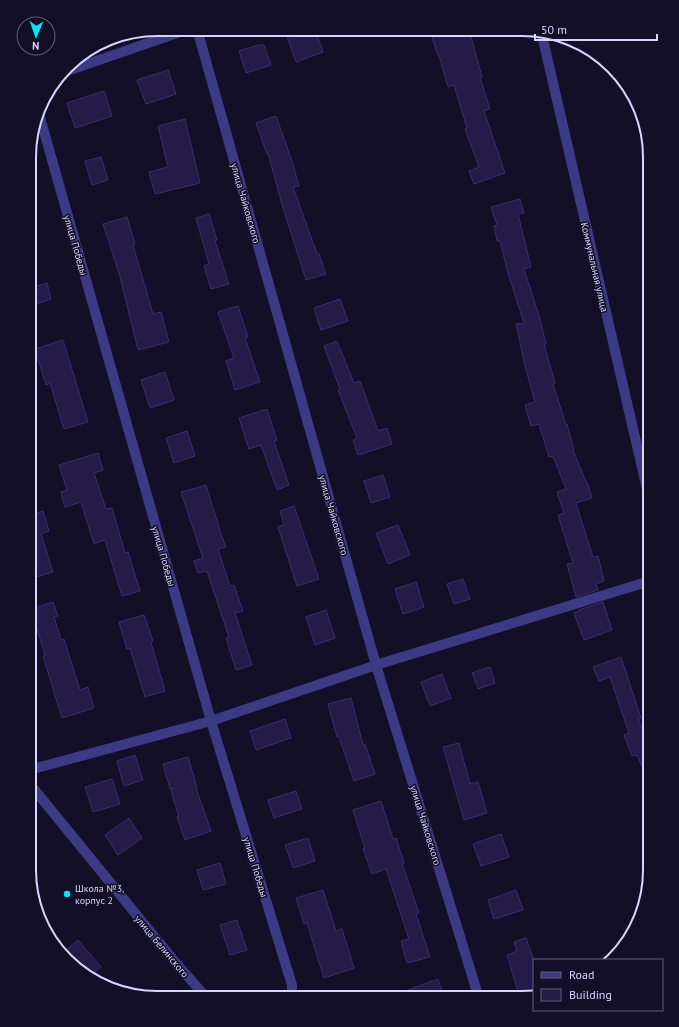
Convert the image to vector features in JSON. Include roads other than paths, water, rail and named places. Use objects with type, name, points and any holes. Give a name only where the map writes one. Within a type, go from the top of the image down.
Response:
[{"type":"street","points":[[75,68],[169,36]]},
{"type":"street","name":"улица Чайковского","points":[[199,36],[376,665],[477,991]]},
{"type":"street","name":"Коммунальная улица","points":[[543,38],[643,472]]},
{"type":"street","name":"улица Победы","points":[[41,122],[211,721],[292,985],[292,991]]},
{"type":"street","points":[[36,768],[211,721],[376,665],[643,583]]},
{"type":"street","name":"улица Белинского","points":[[36,792],[175,962],[201,991]]},
{"type":"place","name":"Школа №3, корпус 2","points":[[67,894]]}]
